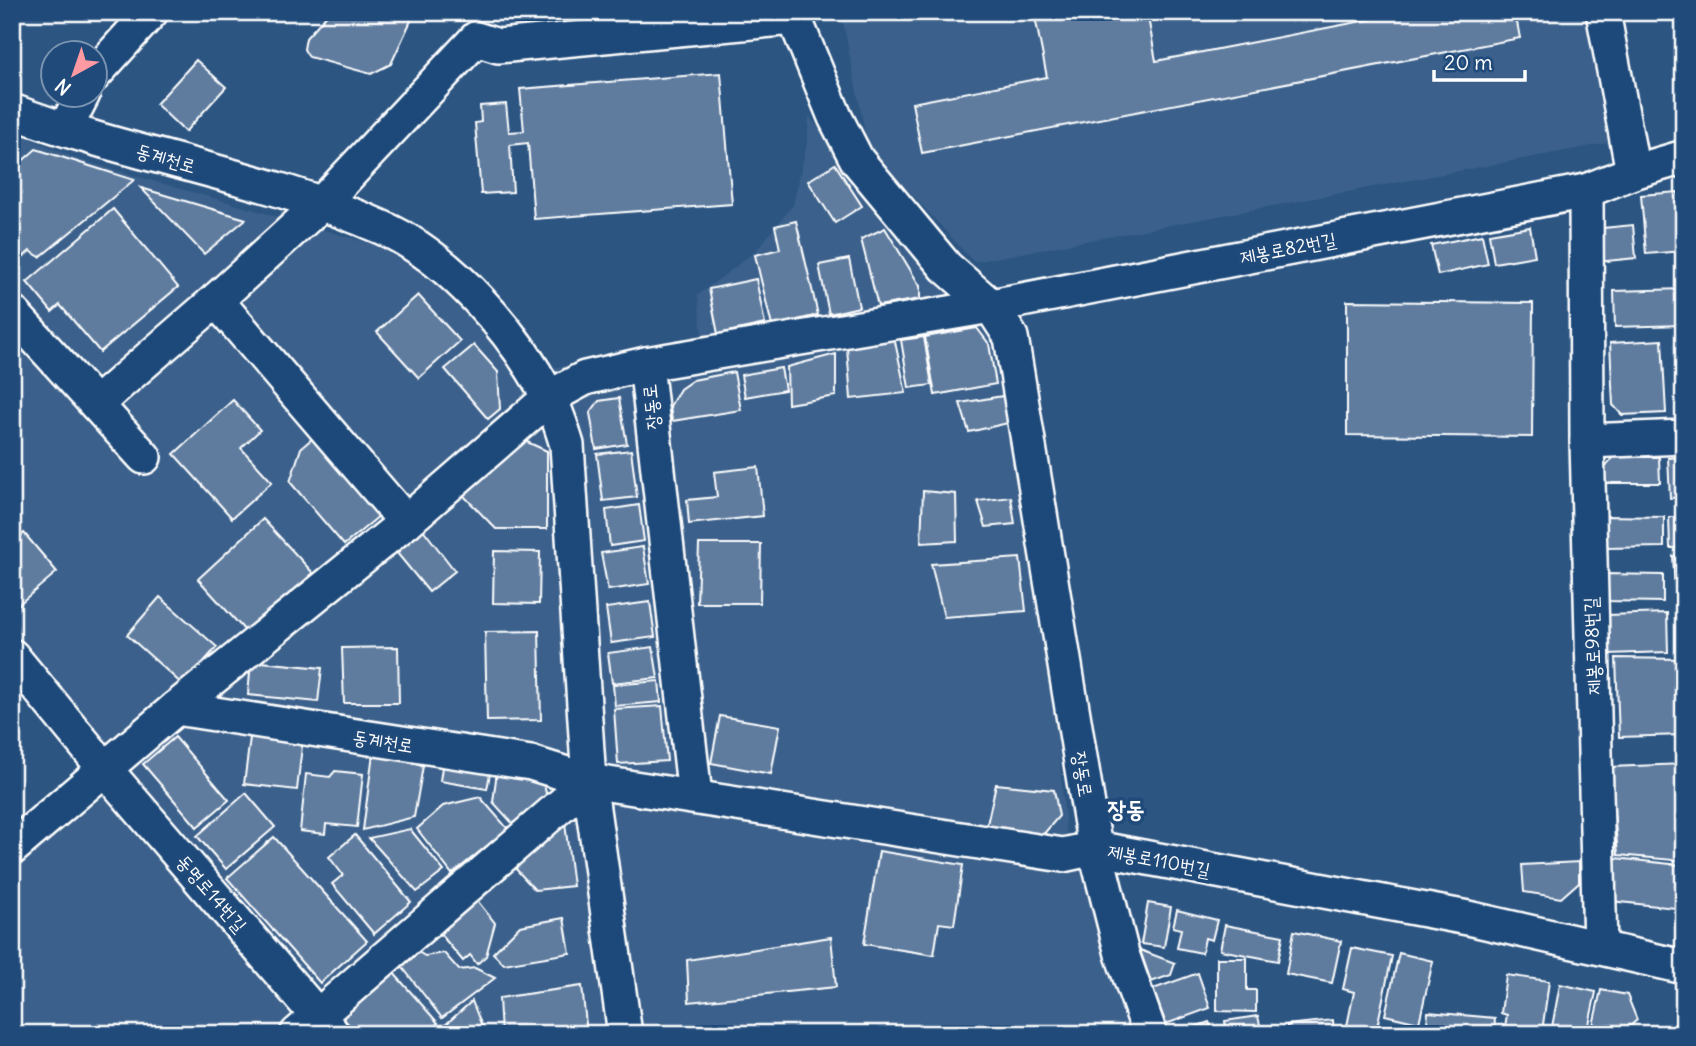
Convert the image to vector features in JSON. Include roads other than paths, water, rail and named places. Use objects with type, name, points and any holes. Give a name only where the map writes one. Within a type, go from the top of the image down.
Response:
[{"type":"street","points":[[108,60],[151,12]]},
{"type":"street","points":[[1603,12],[1633,172]]},
{"type":"street","points":[[96,404],[321,204],[476,39],[498,46],[793,15]]},
{"type":"street","name":"장동로","points":[[793,15],[835,117],[857,160],[946,267],[991,306],[1011,337],[1095,848],[1122,954],[1150,1034]]},
{"type":"street","points":[[65,129],[76,108]]},
{"type":"street","name":"동계천로","points":[[12,111],[321,204],[385,228],[425,253],[475,296],[524,354],[550,397],[567,446],[589,781],[625,1034]]},
{"type":"street","name":"제봉로82번길","points":[[991,306],[1586,191],[1684,156]]},
{"type":"street","points":[[1586,191],[1587,441],[1684,437]]},
{"type":"street","points":[[216,300],[406,522]]},
{"type":"street","name":"장동로","points":[[695,796],[646,365],[991,306]]},
{"type":"street","points":[[12,312],[144,457]]},
{"type":"street","points":[[12,848],[176,708],[406,522],[550,397],[584,378],[646,365]]},
{"type":"street","name":"제봉로98번길","points":[[1587,441],[1600,947]]},
{"type":"street","name":"동명로14번길","points":[[12,656],[316,1028]]},
{"type":"street","name":"동계천로","points":[[176,708],[531,763],[589,781]]},
{"type":"street","points":[[316,1028],[589,781]]},
{"type":"street","name":"제봉로110번길","points":[[589,781],[1063,855],[1095,848],[1468,918],[1684,967]]},
{"type":"district","name":"장동","points":[[1126,809]]}]
